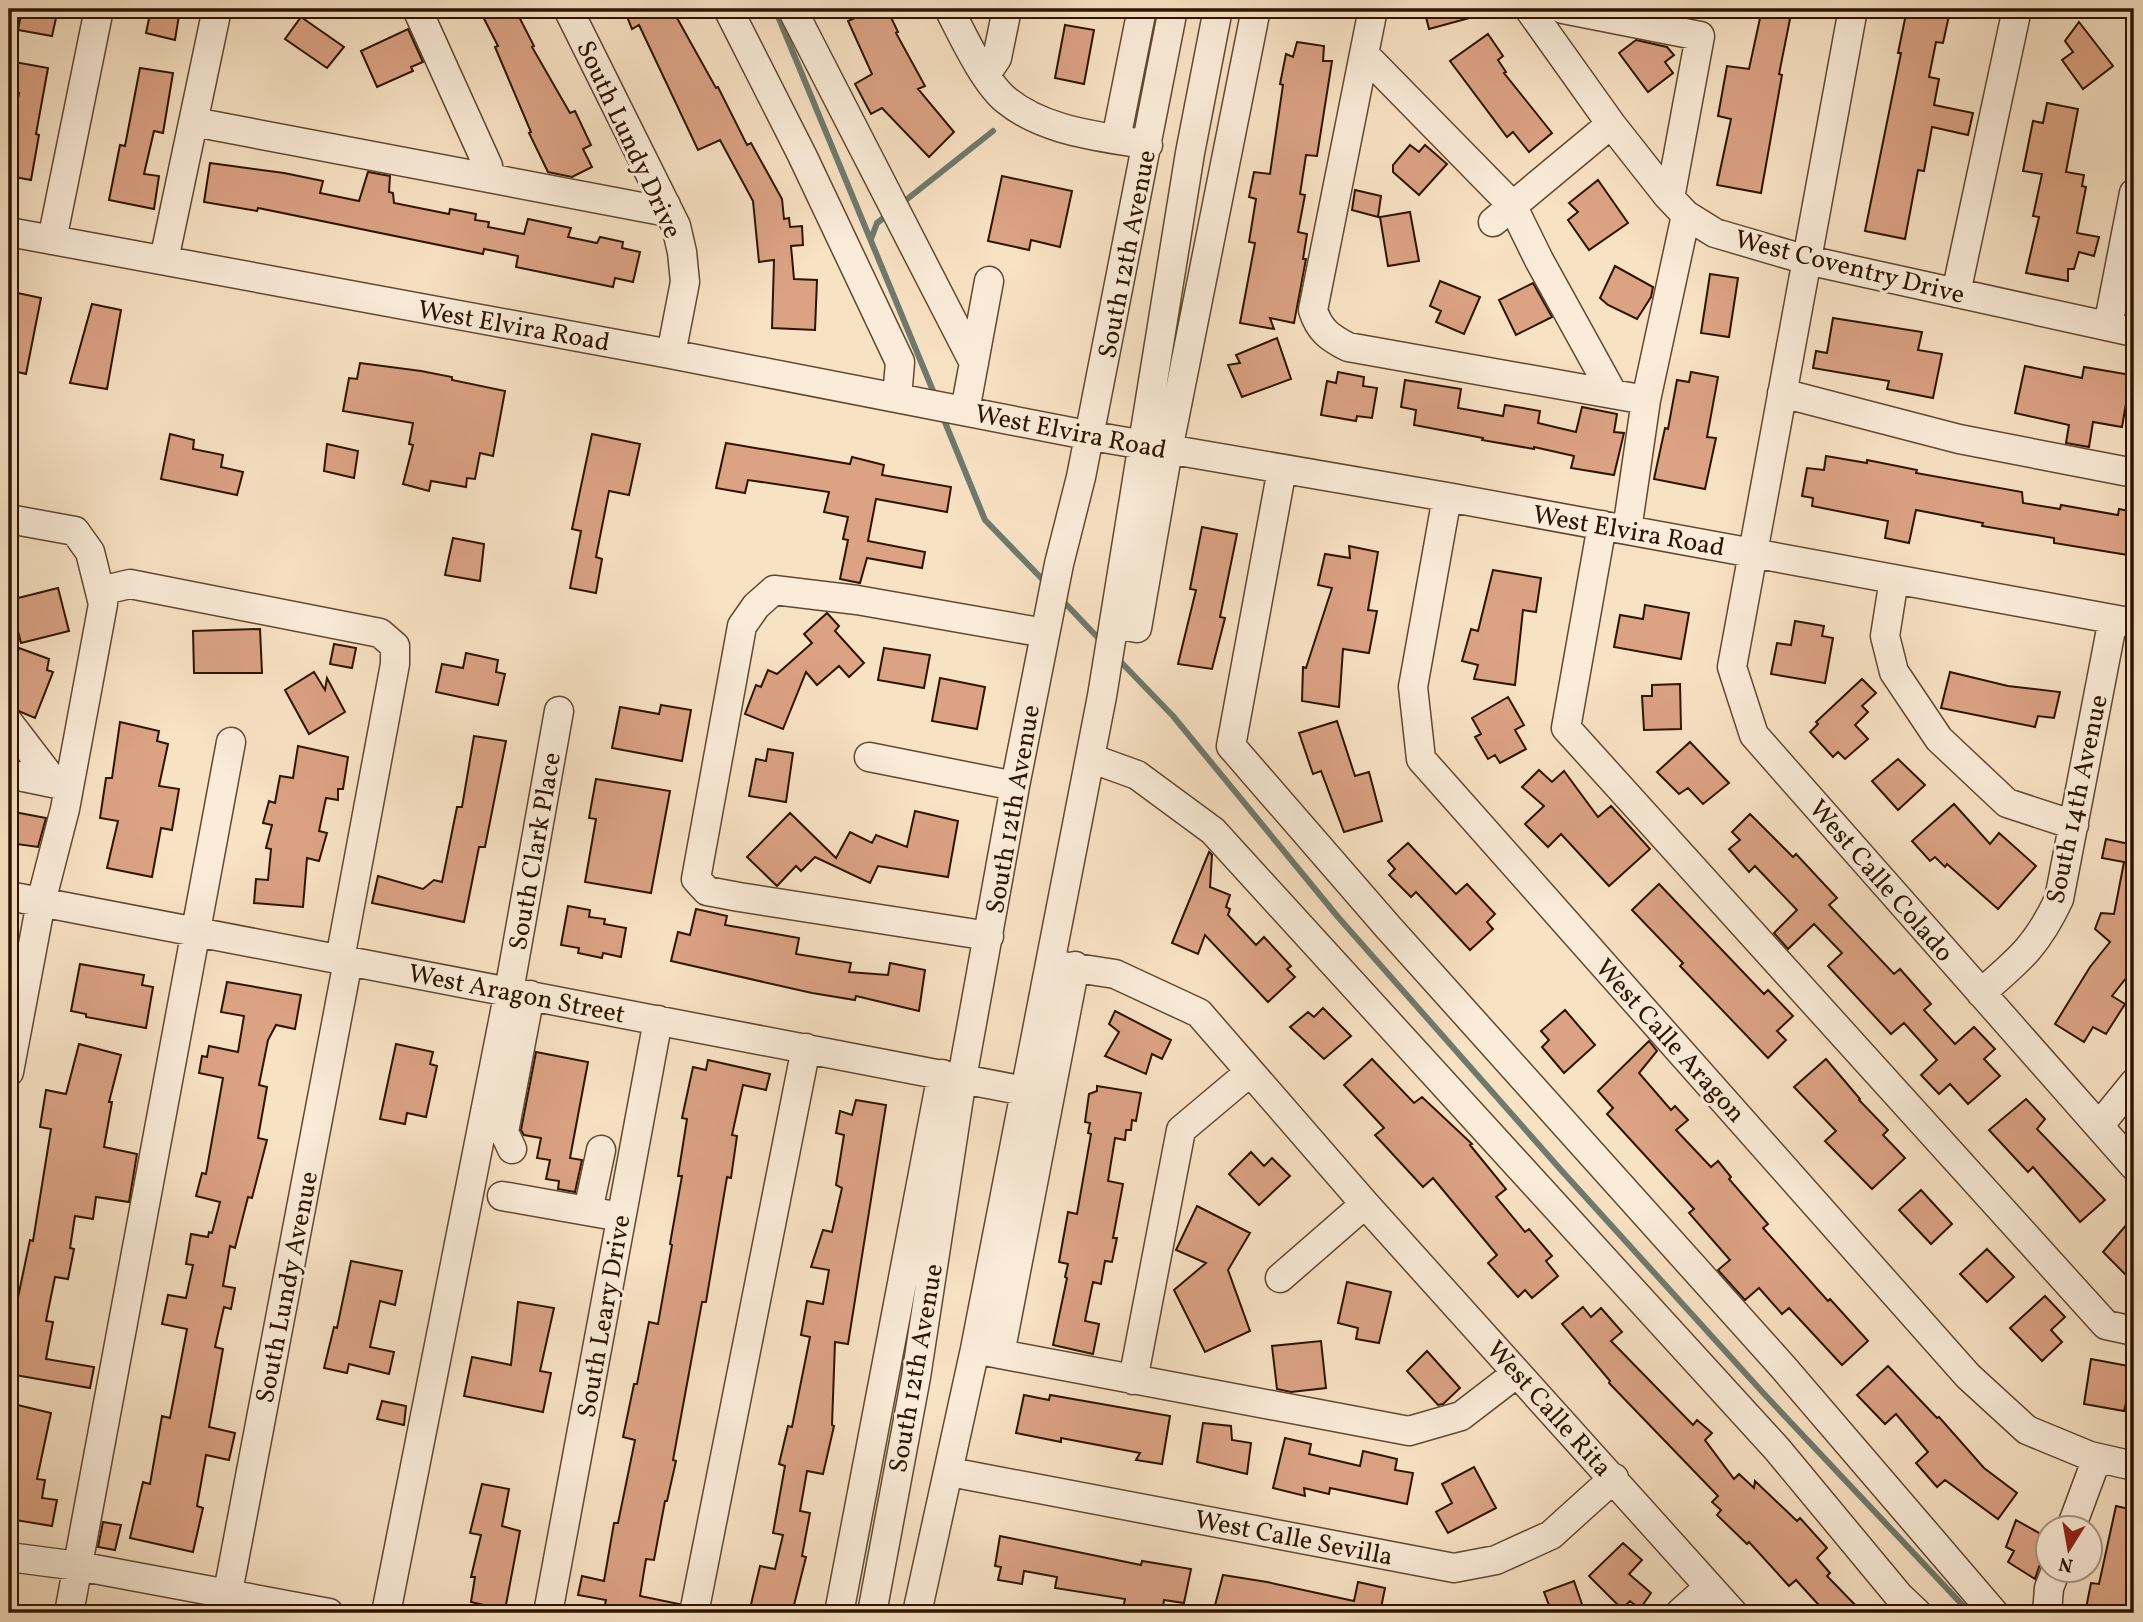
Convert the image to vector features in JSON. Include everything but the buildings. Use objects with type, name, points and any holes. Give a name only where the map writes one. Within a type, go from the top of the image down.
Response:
[{"type":"street","points":[[52,240],[99,9]]},
{"type":"street","points":[[164,260],[217,9]]},
{"type":"street","points":[[416,9],[488,166],[483,177]]},
{"type":"street","name":"South Lundy Drive","points":[[568,9],[676,226],[685,282],[671,354]]},
{"type":"street","points":[[729,9],[808,167],[900,362],[897,398]]},
{"type":"street","points":[[792,9],[974,363]]},
{"type":"street","points":[[949,9],[977,62],[1004,99],[1046,124],[1148,145]]},
{"type":"street","points":[[986,74],[997,58],[1007,9]]},
{"type":"street","name":"South 12th Avenue","points":[[1116,139],[1142,9]]},
{"type":"street","name":"South 12th Avenue","points":[[839,1613],[952,1076],[989,936],[1045,628],[1089,436],[1173,9]]},
{"type":"street","name":"South 12th Avenue","points":[[923,1612],[950,1472],[988,1352],[1063,965],[1090,758],[1114,627],[1137,628],[1190,153],[1218,9]]},
{"type":"street","name":"South 12th Avenue","points":[[1156,447],[1256,9]]},
{"type":"street","points":[[1373,9],[1313,310],[1318,325],[1333,340],[1348,347],[1646,400]]},
{"type":"street","name":"West Coventry Drive","points":[[1529,9],[1611,124],[1678,206],[1715,233],[1807,260],[2121,329]]},
{"type":"street","points":[[1563,9],[1700,36],[1678,206],[1646,400],[1566,728],[2106,1325],[2134,1331]]},
{"type":"street","name":"West Calle Colado","points":[[1853,9],[1732,667],[1754,735],[2134,1166]]},
{"type":"street","points":[[1956,293],[2017,9]]},
{"type":"street","points":[[1364,54],[1502,213],[1539,260],[1613,394]]},
{"type":"street","points":[[194,122],[657,210],[666,205]]},
{"type":"street","points":[[1502,213],[1611,124]]},
{"type":"street","points":[[2121,329],[2134,193]]},
{"type":"street","name":"West Elvira Road","points":[[9,232],[671,354],[1089,436],[1447,497],[2124,621]]},
{"type":"street","points":[[961,410],[974,363],[989,281]]},
{"type":"street","points":[[1782,393],[1959,439],[2134,473]]},
{"type":"street","points":[[1282,469],[1231,746],[1397,938],[1783,1367],[1994,1613]]},
{"type":"street","name":"West Calle Aragon","points":[[1447,497],[1413,687],[1421,759],[1968,1376],[2027,1430],[2097,1458],[2134,1466]]},
{"type":"street","points":[[9,519],[75,531],[90,552],[103,604],[61,785],[65,809],[41,902],[9,1072]]},
{"type":"street","points":[[1894,579],[1885,636],[1894,672],[1939,739],[2007,803],[2074,825]]},
{"type":"street","name":"South Lundy Avenue","points":[[100,591],[130,584],[380,633],[395,646],[395,664],[344,960],[226,1604]]},
{"type":"street","points":[[989,936],[707,891],[696,879],[737,652],[742,626],[756,606],[774,590],[1045,628]]},
{"type":"street","name":"South 14th Avenue","points":[[1981,993],[2035,943],[2048,924],[2059,899],[2074,825],[2124,621]]},
{"type":"street","name":"South Clark Place","points":[[519,993],[559,711]]},
{"type":"street","points":[[9,723],[61,785]]},
{"type":"street","points":[[69,1613],[231,742]]},
{"type":"street","points":[[869,757],[1015,786]]},
{"type":"street","points":[[1090,758],[1137,775],[1213,831],[1768,1438],[1899,1596],[1917,1613]]},
{"type":"street","points":[[9,774],[61,785]]},
{"type":"street","name":"West Aragon Street","points":[[9,896],[1025,1091]]},
{"type":"street","name":"South 12th Avenue","points":[[988,1352],[1025,1091],[1063,965]]},
{"type":"street","name":"West Calle Rita","points":[[1063,965],[1115,974],[1199,1013],[1365,1204],[1734,1613]]},
{"type":"street","points":[[512,1149],[504,1132],[519,993]]},
{"type":"street","points":[[386,1613],[519,993]]},
{"type":"street","name":"South Leary Drive","points":[[548,1613],[658,1020]]},
{"type":"street","points":[[694,1613],[806,1048]]},
{"type":"street","points":[[1133,1380],[1181,1130],[1250,1072]]},
{"type":"street","name":"South 12th Avenue","points":[[872,1613],[916,1377],[952,1076]]},
{"type":"street","points":[[2099,1126],[2134,1083]]},
{"type":"street","points":[[588,1211],[601,1150]]},
{"type":"street","points":[[502,1196],[621,1217]]},
{"type":"street","points":[[1280,1278],[1365,1204]]},
{"type":"street","points":[[988,1352],[1409,1431],[1461,1416],[1517,1373]]},
{"type":"street","points":[[2076,1514],[2097,1458]]},
{"type":"street","name":"West Calle Sevilla","points":[[950,1472],[1454,1568],[1496,1560],[1551,1535],[1614,1478]]},
{"type":"street","points":[[9,1558],[78,1566],[226,1604],[329,1613]]},
{"type":"street","points":[[2047,1613],[2051,1584]]},
{"type":"street","points":[[1680,1613],[1709,1587]]},
{"type":"waterway","points":[[775,9],[936,398]]},
{"type":"waterway","points":[[901,204],[993,131]]},
{"type":"waterway","points":[[871,239],[877,223],[890,213]]},
{"type":"waterway","points":[[942,415],[985,520],[1047,584]]},
{"type":"waterway","points":[[1062,600],[1103,643]]},
{"type":"waterway","points":[[1117,658],[1173,716],[1338,917],[1561,1170],[1766,1396],[1970,1613]]}]
